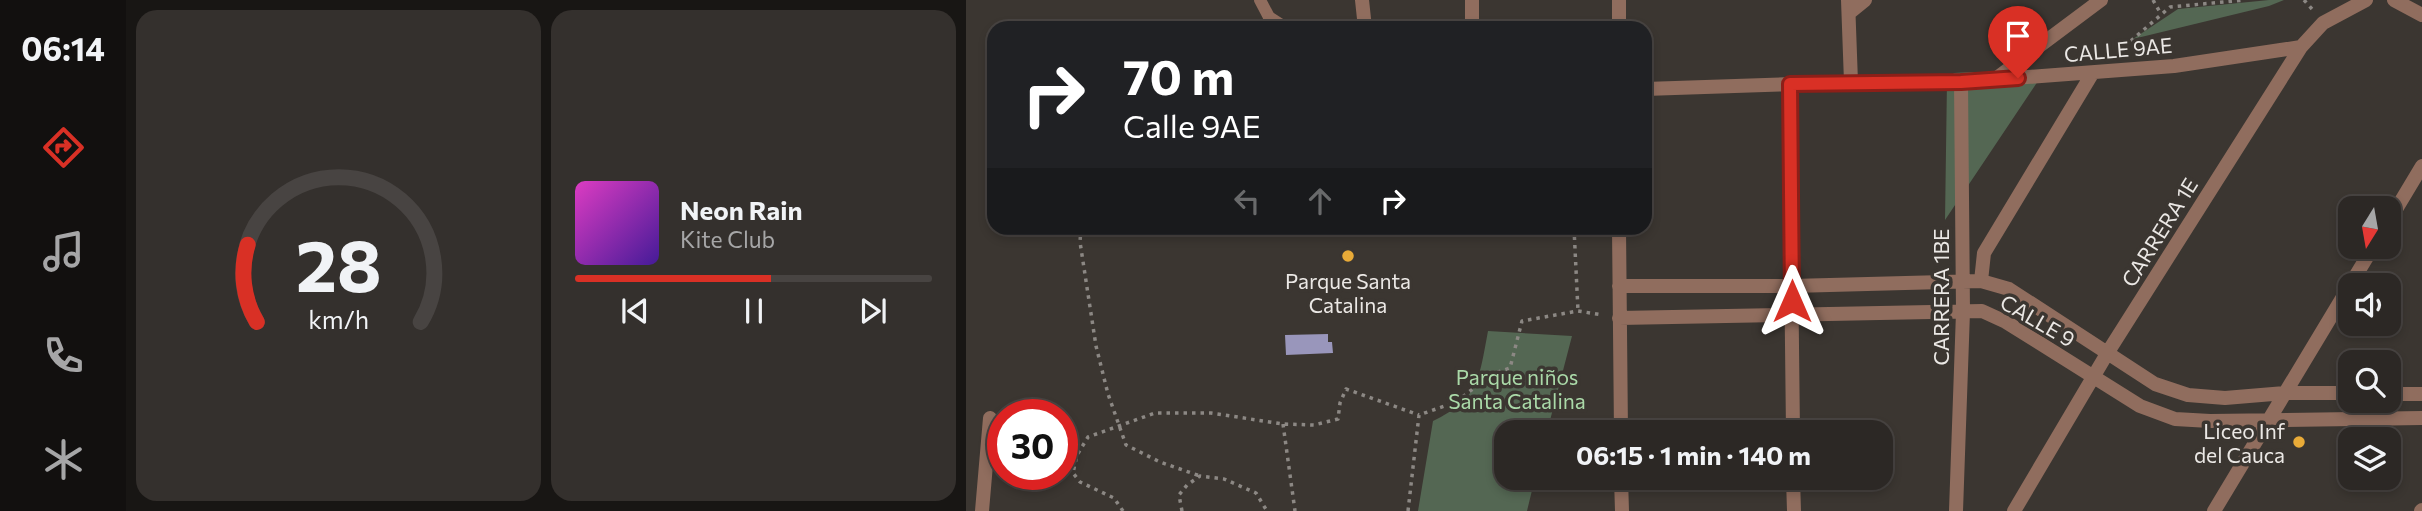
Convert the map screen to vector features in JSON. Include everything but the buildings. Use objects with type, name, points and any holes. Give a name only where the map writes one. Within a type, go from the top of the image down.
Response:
[{"type":"street","points":[[1260,0],[1273,21]]},
{"type":"street","points":[[1362,0],[1364,21]]},
{"type":"street","points":[[1472,0],[1472,21]]},
{"type":"street","points":[[1619,0],[1619,21]]},
{"type":"street","points":[[1851,82],[1848,6],[1865,0]]},
{"type":"street","points":[[1994,80],[2101,0]]},
{"type":"street","name":"CARRERA 1E","points":[[2014,511],[2108,352],[2301,47],[2323,23],[2366,0]]},
{"type":"street","points":[[2394,0],[2422,15]]},
{"type":"street","name":"CALLE 9AE","points":[[1652,89],[1851,82],[1961,82],[2092,74],[2174,66],[2301,47]]},
{"type":"street","points":[[1981,281],[1984,253],[2092,74]]},
{"type":"street","name":"CARRERA 1BE","points":[[1956,511],[1963,312],[1961,82]]},
{"type":"street","points":[[1790,84],[1793,420]]},
{"type":"street","points":[[2401,201],[2422,166]]},
{"type":"street","points":[[1619,235],[1620,420]]},
{"type":"street","points":[[2214,511],[2366,259]]},
{"type":"street","name":"CALLE 9","points":[[1619,286],[1792,286],[1981,281],[2009,289],[2155,384],[2188,395],[2225,398],[2285,393],[2338,393]]},
{"type":"street","name":"CALLE 9","points":[[1619,318],[1982,311],[2006,322],[2140,406],[2175,419],[2210,421],[2269,418],[2422,418]]},
{"type":"street","points":[[2401,394],[2422,394]]},
{"type":"street","points":[[982,511],[987,453]]},
{"type":"street","points":[[1621,490],[1622,511]]},
{"type":"street","points":[[1793,490],[1794,511]]},
{"type":"path","points":[[2153,0],[2161,14]]},
{"type":"path","points":[[2092,74],[2170,7],[2245,0]]},
{"type":"path","points":[[1080,235],[1096,346],[1108,394],[1126,445],[1160,462],[1200,476],[1224,480],[1256,493],[1267,511]]},
{"type":"path","points":[[1574,235],[1578,311]]},
{"type":"path","points":[[1123,511],[1114,498],[1080,482],[1073,473],[1077,455],[1088,437],[1155,413],[1211,413],[1283,424],[1314,425],[1338,419],[1346,388],[1419,415],[1456,402],[1492,374],[1510,368],[1522,321],[1578,311],[1619,318]]},
{"type":"path","points":[[1408,511],[1419,415]]},
{"type":"path","points":[[1283,424],[1295,511]]},
{"type":"path","points":[[1182,511],[1179,495],[1200,476]]},
{"type":"green space","points":[[2284,0],[2133,39],[2178,9]]},
{"type":"green space","points":[[2032,72],[2038,81],[1945,220],[1947,80],[1954,73]]},
{"type":"green space","name":"Parque niños Santa Catalina","points":[[1488,331],[1572,336],[1550,420],[1494,420],[1494,490],[1532,490],[1527,511],[1418,511],[1433,421],[1448,413],[1468,396],[1479,375]]},
{"type":"place","name":"Parque Santa Catalina","points":[[1348,256]]},
{"type":"place","name":"Liceo Inf del Cauca","points":[[2299,442]]},
{"type":"route","points":[[1792,301],[1790,84],[1961,82],[2018,78]]}]
